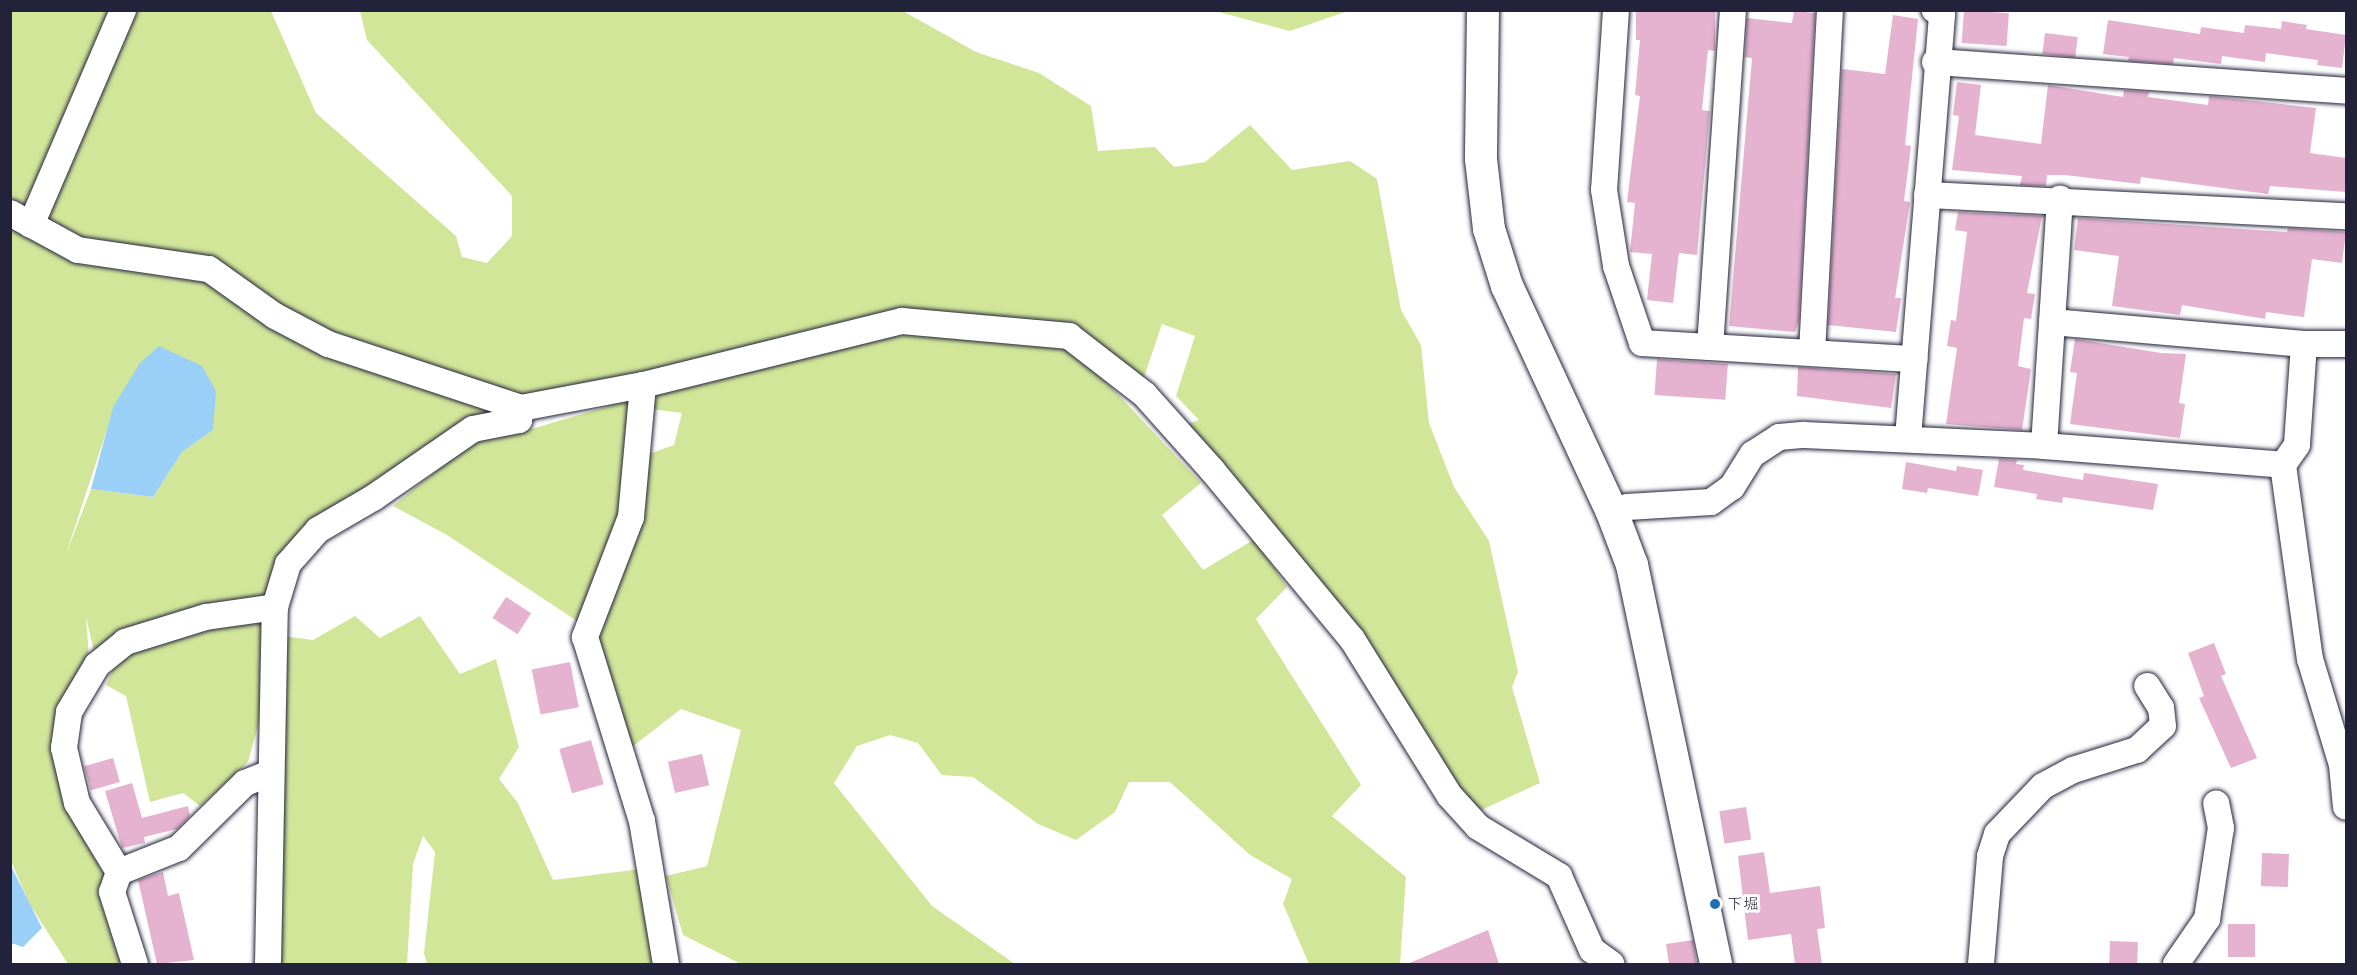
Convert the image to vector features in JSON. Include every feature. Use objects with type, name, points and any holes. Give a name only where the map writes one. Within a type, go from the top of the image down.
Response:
[{"type":"street","points":[[123,10],[21,219],[78,250],[209,269],[275,316],[328,344],[521,408],[643,385],[902,321],[1069,336],[1145,395],[1212,470],[1352,639],[1449,795],[1478,827],[1559,876],[1593,950],[1611,964]]},
{"type":"street","points":[[1483,10],[1481,159],[1489,229],[1507,286],[1611,512],[1632,565],[1716,964]]},
{"type":"street","points":[[1616,10],[1604,190],[1616,266],[1642,343],[1915,359]]},
{"type":"street","points":[[1710,347],[1733,10]]},
{"type":"street","points":[[1812,353],[1830,10]]},
{"type":"street","points":[[1908,438],[1940,11]]},
{"type":"street","points":[[1935,62],[2346,91]]},
{"type":"street","points":[[1927,195],[2060,199],[2346,216]]},
{"type":"street","points":[[2044,446],[2060,199]]},
{"type":"street","points":[[2052,322],[2304,344],[2346,344]]},
{"type":"street","points":[[2304,344],[2297,445],[2283,465],[2310,659],[2342,765],[2346,807]]},
{"type":"street","points":[[643,385],[631,518],[585,637],[642,821],[666,964]]},
{"type":"street","points":[[268,964],[275,607],[288,564],[318,530],[373,498],[473,429],[519,420],[521,408]]},
{"type":"street","points":[[1611,512],[1627,507],[1711,502],[1732,488],[1753,454],[1779,437],[1908,438],[2283,465]]},
{"type":"street","points":[[135,964],[112,892],[118,872],[77,803],[70,782],[64,748],[69,712],[97,666],[125,642],[206,616],[275,607]]},
{"type":"street","points":[[1981,964],[1990,856],[1997,834],[2043,786],[2073,770],[2137,750],[2163,726],[2162,708],[2147,686]]},
{"type":"street","points":[[118,872],[179,848],[245,783],[270,773]]},
{"type":"street","points":[[2175,964],[2207,919],[2221,828],[2216,803]]},
{"type":"green space","points":[[133,10],[271,11],[316,113],[456,236],[462,257],[487,263],[512,236],[512,196],[367,40],[360,11],[903,11],[976,52],[1039,73],[1091,106],[1098,151],[1155,147],[1174,167],[1205,162],[1250,125],[1292,170],[1350,161],[1377,179],[1401,310],[1421,345],[1429,423],[1454,487],[1489,541],[1518,672],[1512,687],[1540,783],[1477,812],[1185,425],[1199,420],[1176,396],[1195,336],[1162,324],[1142,383],[1075,328],[901,311],[526,400],[320,330],[283,309],[219,260],[103,246],[61,229],[46,218]]},
{"type":"green space","points":[[11,11],[113,11],[26,205],[11,198]]},
{"type":"green space","points":[[1215,11],[1348,11],[1290,31]]},
{"type":"green space","points":[[10,225],[184,273],[487,410],[485,418],[312,526],[269,597],[94,651],[86,617],[89,658],[60,701],[70,798],[119,872],[134,958],[114,964],[68,964],[29,903],[11,861]],"holes":[[[116,402],[213,430],[182,452],[153,497],[91,489],[66,554]]]},
{"type":"green space","points":[[904,328],[1068,341],[1201,483],[1162,515],[1203,570],[1255,539],[1287,587],[1256,619],[1361,785],[1332,816],[1406,877],[1400,964],[1309,964],[1283,904],[1292,879],[1250,855],[1170,782],[1129,782],[1115,812],[1076,840],[1038,824],[973,777],[942,775],[918,743],[890,735],[857,746],[834,783],[932,906],[1015,964],[741,964],[683,935],[666,876],[707,866],[741,730],[681,709],[632,747],[592,639],[649,454],[674,445],[682,413],[651,409],[664,383]]},
{"type":"green space","points":[[633,399],[620,515],[580,623],[447,535],[393,506],[475,439],[528,430]]},
{"type":"green space","points":[[355,616],[380,638],[420,616],[460,674],[496,659],[519,747],[499,779],[518,803],[553,880],[641,869],[655,964],[427,964],[424,953],[435,852],[423,836],[413,864],[407,964],[275,964],[283,636],[313,640]]},
{"type":"green space","points":[[269,620],[267,693],[248,762],[200,806],[183,793],[150,802],[126,696],[106,685],[119,655],[211,621]]},
{"type":"water","points":[[159,346],[202,366],[216,391],[213,430],[182,452],[153,497],[91,489],[113,407],[140,363]]},
{"type":"water","points":[[10,864],[42,928],[23,947],[11,943]]},
{"type":"building","points":[[1715,10],[1715,51],[1708,50],[1702,110],[1710,111],[1697,255],[1679,253],[1673,303],[1647,300],[1652,254],[1630,252],[1635,203],[1627,202],[1640,96],[1635,95],[1640,40],[1636,40],[1636,11]]},
{"type":"building","points":[[1964,10],[2009,13],[2007,46],[1962,43]]},
{"type":"building","points":[[1794,11],[1815,13],[1799,321],[1795,332],[1729,326],[1752,58],[1745,57],[1747,18],[1792,23]]},
{"type":"building","points":[[1893,15],[1918,19],[1905,145],[1911,146],[1904,201],[1910,202],[1895,298],[1901,298],[1896,332],[1828,325],[1842,69],[1885,74]]},
{"type":"building","points":[[2108,20],[2200,34],[2201,27],[2244,33],[2245,25],[2281,29],[2282,21],[2307,25],[2306,29],[2346,35],[2342,68],[2317,65],[2318,60],[2266,53],[2265,62],[2222,56],[2221,64],[2174,58],[2173,64],[2128,61],[2129,57],[2103,54]]},
{"type":"building","points":[[2045,33],[2078,37],[2075,58],[2042,54]]},
{"type":"building","points":[[1957,82],[1981,85],[1975,135],[2041,144],[2048,85],[2123,97],[2124,90],[2149,92],[2148,97],[2208,105],[2209,96],[2316,108],[2310,153],[2346,158],[2346,192],[2270,186],[2268,194],[2141,177],[2140,184],[2065,175],[2047,175],[2046,186],[2020,185],[2022,176],[1952,170],[1959,116],[1953,115]]},
{"type":"building","points":[[1958,212],[2042,216],[2027,293],[2035,294],[2031,319],[2024,318],[2018,366],[2031,369],[2022,430],[1946,424],[1957,348],[1947,346],[1951,320],[1956,321],[1967,232],[1955,230]]},
{"type":"building","points":[[2078,218],[2287,232],[2288,228],[2346,232],[2342,263],[2312,259],[2304,317],[2266,312],[2265,319],[2182,305],[2180,315],[2112,306],[2119,256],[2074,250]]},
{"type":"building","points":[[2075,339],[2161,353],[2186,354],[2179,403],[2185,404],[2180,438],[2070,424],[2077,373],[2070,372]]},
{"type":"building","points":[[1657,359],[1728,364],[1725,400],[1654,395]]},
{"type":"building","points":[[1798,367],[1896,374],[1891,408],[1797,396]]},
{"type":"building","points":[[1999,459],[2017,460],[2016,464],[2024,465],[2023,470],[2083,480],[2084,473],[2158,484],[2153,510],[2063,497],[2062,503],[2036,499],[2037,494],[1994,487]]},
{"type":"building","points":[[1906,462],[1956,471],[1957,466],[1983,470],[1978,496],[1928,488],[1927,493],[1902,489]]},
{"type":"building","points":[[506,597],[531,613],[518,634],[492,618]]},
{"type":"building","points":[[2214,643],[2226,674],[2221,676],[2257,758],[2231,768],[2199,698],[2204,696],[2188,653]]},
{"type":"building","points":[[570,662],[579,707],[540,715],[532,669]]},
{"type":"building","points":[[591,740],[604,784],[572,793],[559,749]]},
{"type":"building","points":[[702,754],[709,785],[675,793],[668,762]]},
{"type":"building","points":[[113,758],[120,782],[91,790],[84,766]]},
{"type":"building","points":[[132,783],[142,818],[188,806],[190,816],[177,829],[144,837],[145,843],[122,848],[105,791]]},
{"type":"building","points":[[1746,807],[1751,840],[1724,844],[1719,811]]},
{"type":"building","points":[[1764,852],[1770,893],[1820,886],[1825,928],[1817,929],[1822,964],[1795,964],[1791,934],[1748,940],[1738,856]]},
{"type":"building","points":[[2262,853],[2289,854],[2288,887],[2261,886]]},
{"type":"building","points":[[163,872],[168,896],[179,893],[194,960],[157,964],[138,880]]},
{"type":"building","points":[[2228,924],[2255,924],[2255,957],[2228,957]]},
{"type":"building","points":[[1488,930],[1499,964],[1407,964]]},
{"type":"building","points":[[1693,940],[1697,964],[1669,964],[1666,944]]},
{"type":"building","points":[[2110,941],[2138,942],[2137,964],[2109,964]]},
{"type":"place","name":"下堀","points":[[1715,904]]}]
